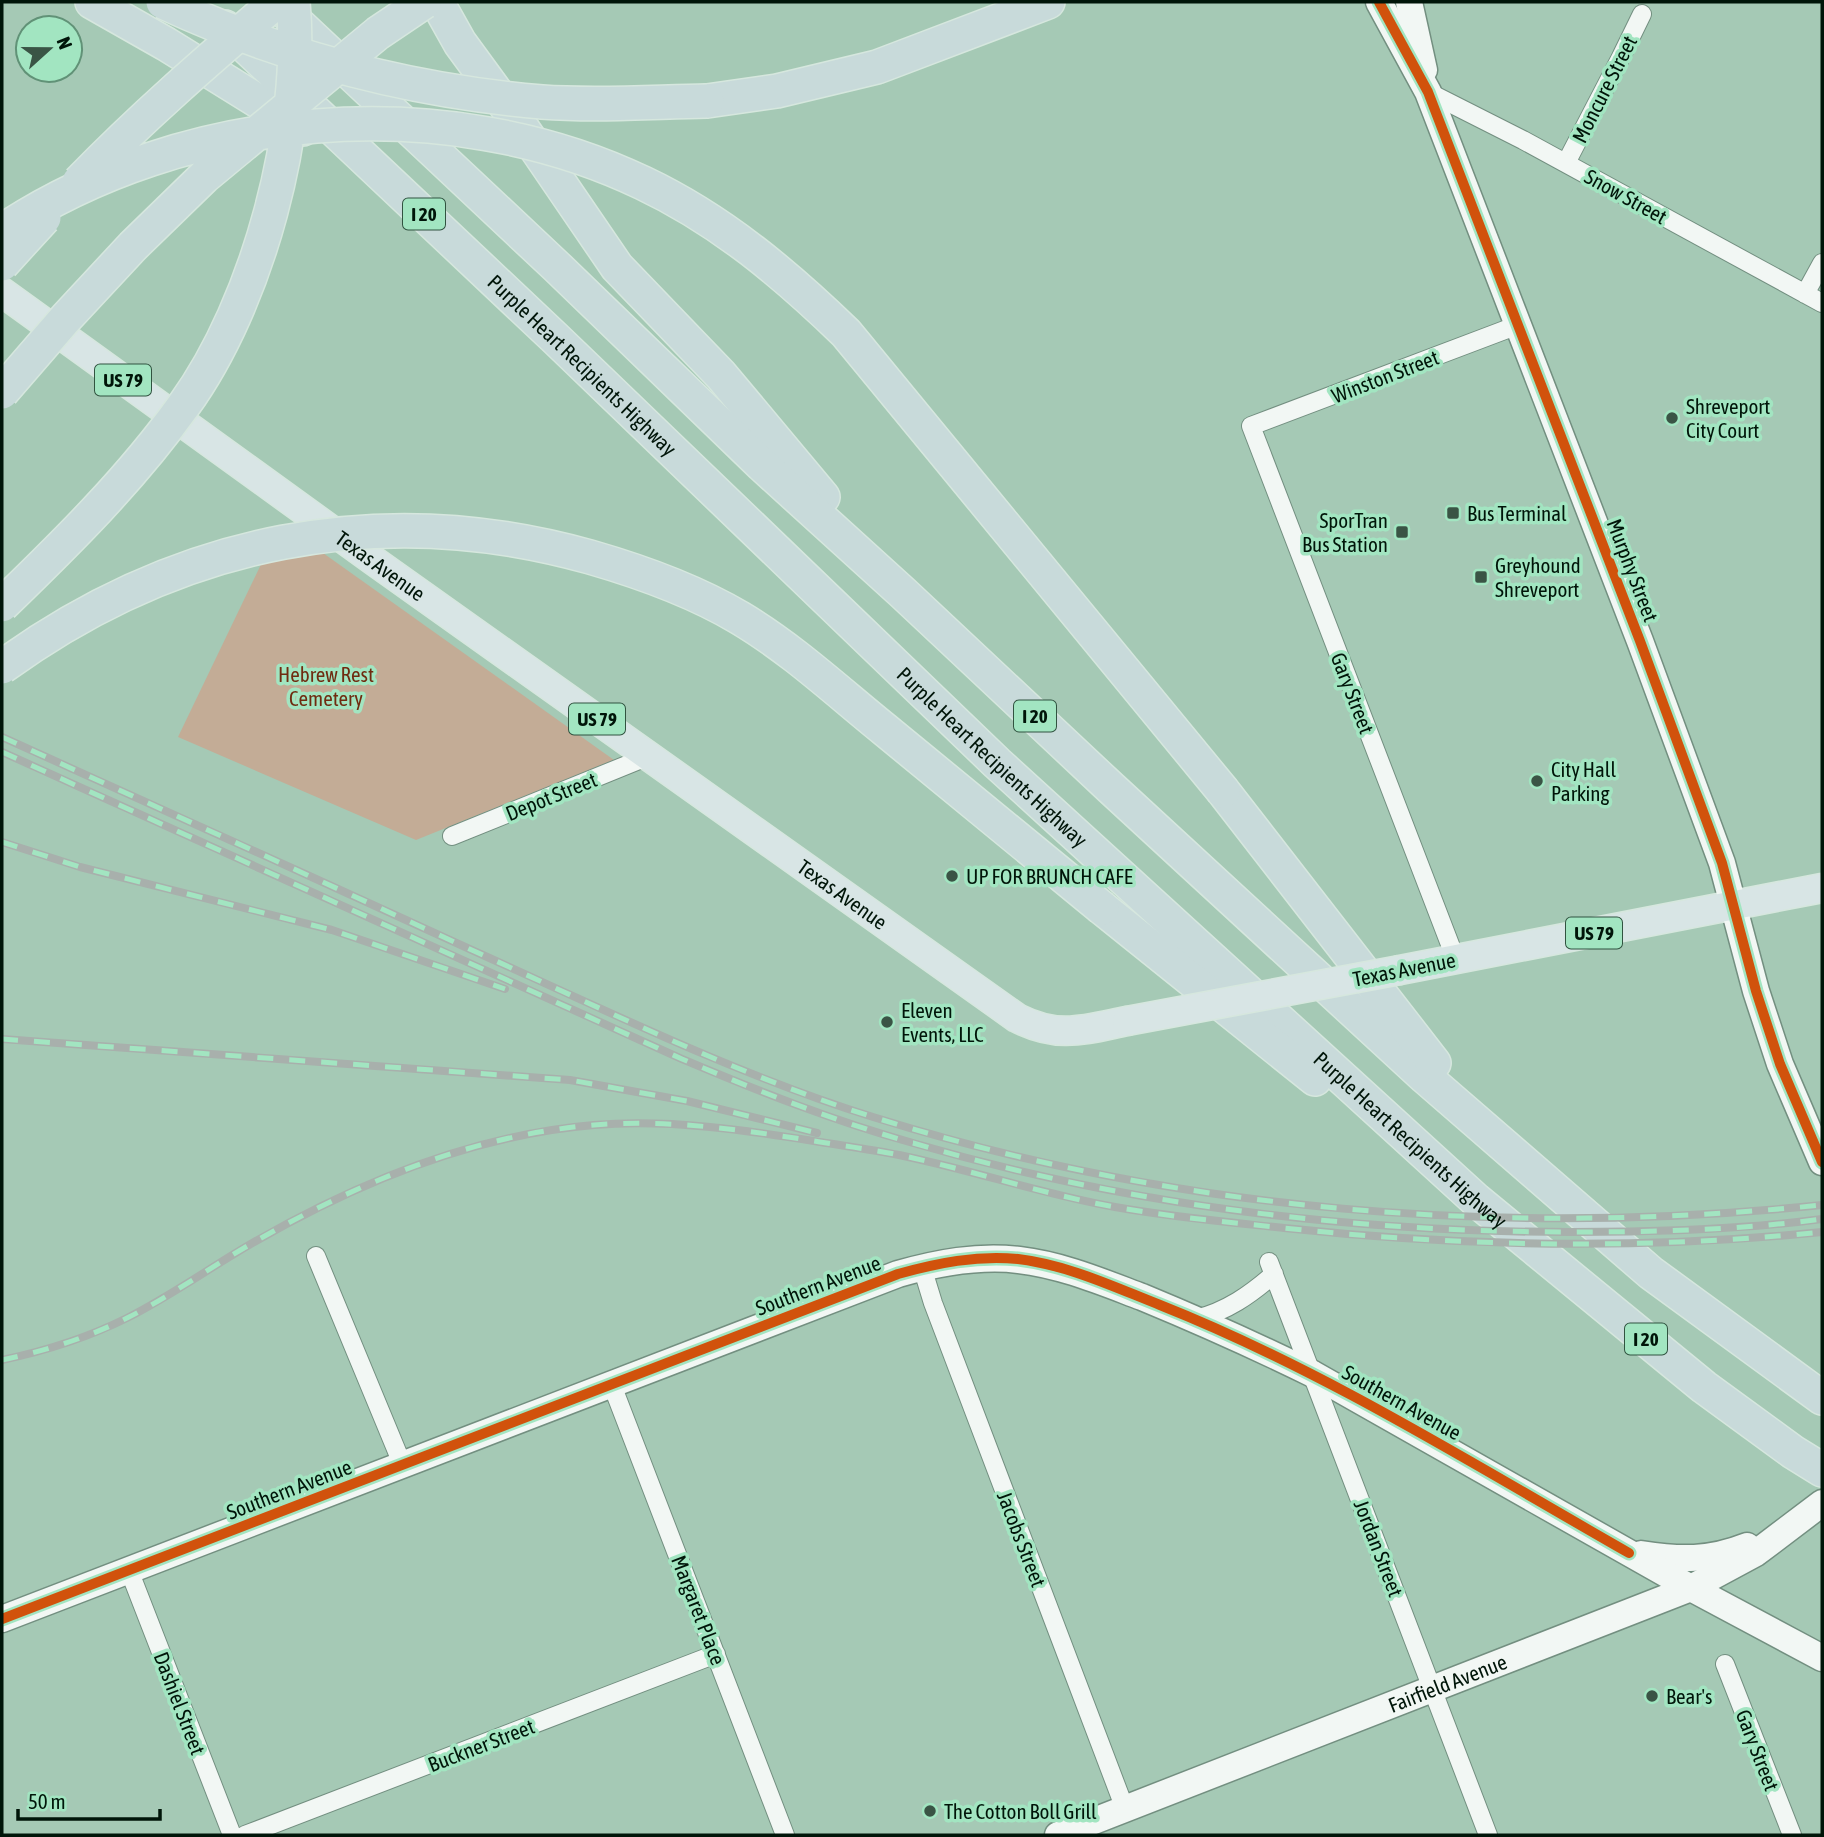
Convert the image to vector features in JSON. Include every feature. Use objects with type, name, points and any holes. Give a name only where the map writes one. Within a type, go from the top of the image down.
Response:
[{"type":"highway","points":[[92,2],[166,44],[248,97],[386,179]]},
{"type":"highway","points":[[163,2],[281,50],[397,82],[543,102],[707,101],[777,91],[877,66],[1048,2]]},
{"type":"highway","name":"Purple Heart Recipients Highway","points":[[197,2],[556,339],[987,753],[1476,1200],[1704,1387],[1822,1470]]},
{"type":"highway","points":[[2,264],[125,135],[275,2]]},
{"type":"highway","name":"I 20","points":[[275,2],[762,464],[1487,1132],[1651,1273],[1822,1398]]},
{"type":"highway","points":[[2,604],[69,541],[144,460],[186,402],[219,347],[246,286],[272,211],[289,130],[294,80],[293,2]]},
{"type":"highway","points":[[2,392],[125,255],[204,177],[378,33],[424,2]]},
{"type":"highway","points":[[437,2],[460,43],[617,267],[721,375],[903,593]]},
{"type":"highway","points":[[2,231],[65,193],[148,160],[206,143],[263,132],[374,124],[470,131],[548,147],[644,183],[736,237],[802,291],[846,333],[1223,791],[1487,1132]]},
{"type":"highway","points":[[2,667],[108,600],[213,558],[286,541],[345,533],[433,530],[475,533],[555,547],[628,568],[698,596],[774,640],[1287,1058],[1476,1200]]},
{"type":"main road","name":"Texas Avenue","points":[[2,292],[649,756],[1033,1027],[1055,1032],[1081,1030],[1822,888]]},
{"type":"street","name":"Murphy Street","points":[[1379,2],[1428,92],[1702,806],[1722,863],[1769,1031],[1822,1162]]},
{"type":"street","name":"Murphy Street","points":[[1409,2],[1428,92]]},
{"type":"street","name":"Moncure Street","points":[[1566,163],[1642,13]]},
{"type":"street","name":"Snow Street","points":[[1428,92],[1566,163],[1822,303]]},
{"type":"street","points":[[1805,294],[1822,263]]},
{"type":"street","name":"Winston Street","points":[[1251,426],[1518,325]]},
{"type":"street","name":"Gary Street","points":[[1251,426],[1456,960]]},
{"type":"street","name":"Depot Street","points":[[452,836],[649,756]]},
{"type":"street","points":[[316,1256],[403,1466]]},
{"type":"street","name":"Southern Avenue","points":[[2,1619],[898,1274],[922,1267],[994,1258],[1057,1266],[1099,1280],[1196,1319],[1313,1374],[1691,1588],[1822,1658]]},
{"type":"street","name":"Jacobs Street","points":[[922,1267],[933,1303],[1125,1809]]},
{"type":"street","name":"Jordan Street","points":[[1196,1319],[1238,1303],[1272,1268],[1488,1835]]},
{"type":"street","name":"Margaret Place","points":[[612,1385],[785,1835]]},
{"type":"street","name":"Fairfield Avenue","points":[[1058,1835],[1691,1588],[1742,1561],[1818,1507]]},
{"type":"street","points":[[1629,1553],[1671,1559],[1706,1559],[1732,1552],[1790,1528]]},
{"type":"street","name":"Dashiel Street","points":[[129,1570],[232,1835]]},
{"type":"street","name":"Buckner Street","points":[[245,1835],[716,1654]]},
{"type":"street","name":"Gary Street","points":[[1725,1664],[1792,1835]]},
{"type":"green space","name":"Hebrew Rest Cemetery","points":[[316,548],[614,760],[416,840],[178,737],[265,556]]},
{"type":"railway","points":[[2,737],[721,1061],[873,1117],[989,1149],[1106,1175],[1224,1195],[1343,1209],[1463,1216],[1583,1218],[1702,1214],[1822,1205]]},
{"type":"railway","points":[[2,752],[682,1059],[796,1105],[854,1125],[993,1165],[1075,1183],[1239,1211],[1405,1227],[1488,1231],[1634,1232],[1729,1228],[1822,1219]]},
{"type":"railway","points":[[2,842],[80,867],[332,930],[505,989]]},
{"type":"railway","points":[[2,1039],[570,1080],[687,1101],[817,1133]]},
{"type":"railway","points":[[2,1360],[66,1343],[127,1318],[249,1245],[372,1183],[459,1151],[503,1139],[594,1125],[651,1123],[764,1133],[902,1156],[1115,1207],[1199,1219],[1352,1234],[1486,1242],[1620,1244],[1822,1232]]},
{"type":"cycle path","points":[[1379,2],[1428,92],[1640,641],[1722,863],[1756,991],[1780,1064],[1822,1162]]},
{"type":"cycle path","points":[[2,1619],[898,1274],[942,1263],[987,1258],[1018,1259],[1073,1271],[1221,1331],[1399,1421],[1629,1553]]},
{"type":"place","name":"Shreveport City Court","points":[[1672,418]]},
{"type":"place","name":"Bus Terminal","points":[[1453,513]]},
{"type":"place","name":"SporTran Bus Station","points":[[1402,532]]},
{"type":"place","name":"Greyhound Shreveport","points":[[1481,577]]},
{"type":"place","name":"City Hall Parking","points":[[1537,781]]},
{"type":"place","name":"UP FOR BRUNCH CAFE","points":[[952,876]]},
{"type":"place","name":"Eleven Events, LLC","points":[[887,1022]]},
{"type":"place","name":"Bear's","points":[[1652,1696]]},
{"type":"place","name":"The Cotton Boll Grill","points":[[930,1811]]}]
